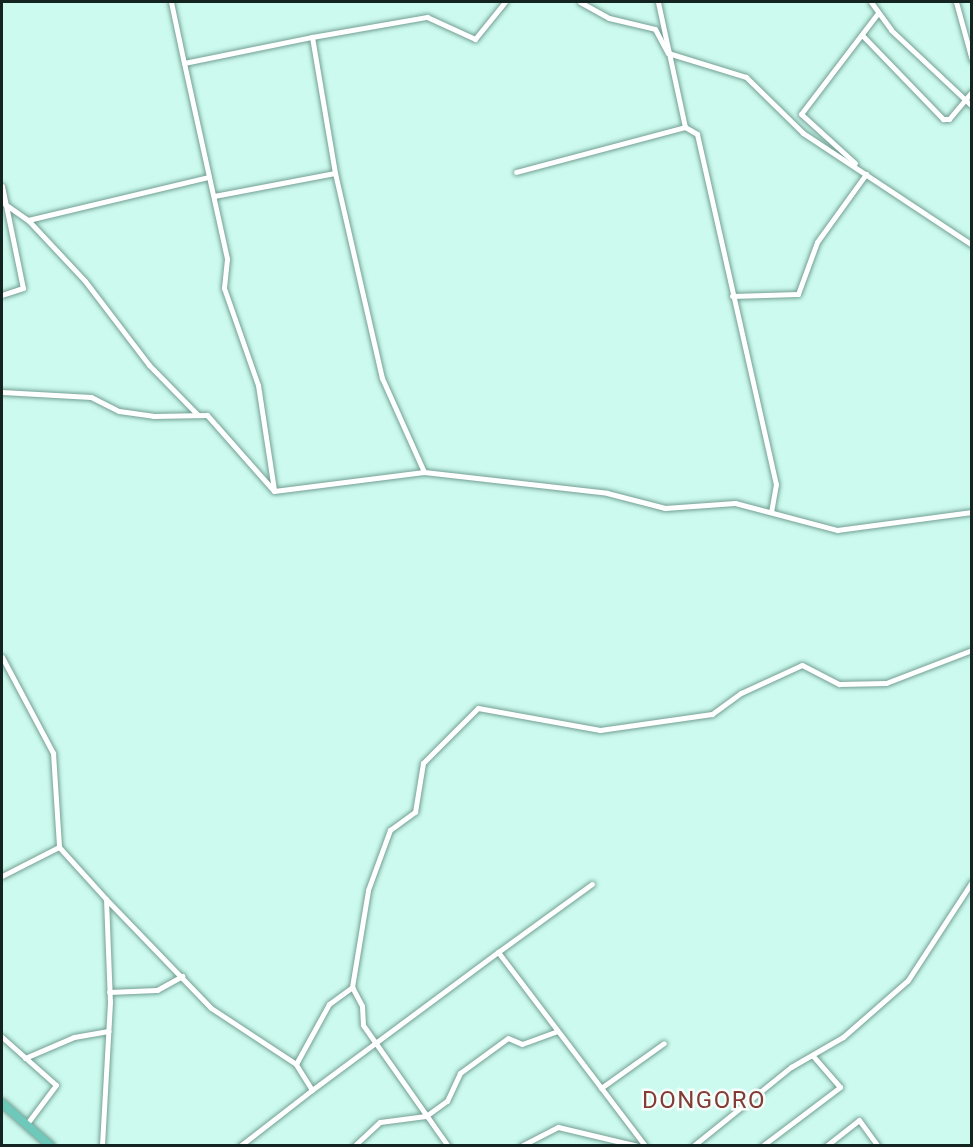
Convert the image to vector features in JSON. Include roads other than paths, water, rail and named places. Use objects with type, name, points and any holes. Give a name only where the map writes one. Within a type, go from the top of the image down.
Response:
[{"type":"main road","points":[[2,1103],[51,1146]]},
{"type":"street","points":[[171,2],[227,259],[224,288],[258,385],[274,491]]},
{"type":"street","points":[[184,63],[427,17],[475,39],[505,2]]},
{"type":"street","points":[[580,2],[609,18],[655,28],[668,53],[746,77],[803,133],[972,245]]},
{"type":"street","points":[[658,2],[685,127]]},
{"type":"street","points":[[871,2],[878,13],[972,106]]},
{"type":"street","points":[[956,2],[972,60]]},
{"type":"street","points":[[868,175],[801,114],[878,13]]},
{"type":"street","points":[[862,35],[943,119],[949,119],[972,92]]},
{"type":"street","points":[[312,37],[335,173],[382,378],[424,472]]},
{"type":"street","points":[[516,172],[685,127],[697,134],[776,484],[771,512]]},
{"type":"street","points":[[214,196],[335,173]]},
{"type":"street","points":[[732,296],[798,294],[817,242],[868,175]]},
{"type":"street","points":[[28,220],[209,177]]},
{"type":"street","points":[[2,186],[3,202],[23,288],[2,295]]},
{"type":"street","points":[[3,202],[28,220],[85,281],[149,366],[198,415]]},
{"type":"street","points":[[2,392],[91,397],[119,411],[153,416],[207,415],[274,491]]},
{"type":"street","points":[[274,491],[424,472],[607,493],[665,508],[735,503],[837,530],[972,512]]},
{"type":"street","points":[[448,1146],[363,1025],[362,1006],[352,987],[368,890],[390,830],[415,812],[423,763],[478,708],[600,730],[712,714],[741,693],[802,665],[839,684],[886,682],[972,650]]},
{"type":"street","points":[[2,657],[53,753],[59,847],[211,1008],[296,1064],[312,1090]]},
{"type":"street","points":[[2,876],[59,847]]},
{"type":"street","points":[[693,1146],[791,1067],[814,1057],[908,980],[972,882]]},
{"type":"street","points":[[240,1146],[312,1090],[592,884]]},
{"type":"street","points":[[102,1146],[109,992],[106,899]]},
{"type":"street","points":[[498,952],[645,1146]]},
{"type":"street","points":[[109,992],[157,990],[182,976]]},
{"type":"street","points":[[296,1064],[328,1005],[352,987]]},
{"type":"street","points":[[25,1058],[74,1037],[108,1031]]},
{"type":"street","points":[[354,1146],[380,1122],[426,1116],[447,1101],[460,1072],[486,1050],[508,1038],[522,1044],[558,1031]]},
{"type":"street","points":[[2,1037],[56,1085],[26,1125]]},
{"type":"street","points":[[601,1089],[664,1043]]},
{"type":"street","points":[[762,1146],[840,1087],[814,1057]]},
{"type":"street","points":[[826,1146],[859,1120],[878,1146]]},
{"type":"street","points":[[521,1146],[558,1128],[638,1146]]},
{"type":"district","name":"DONGORO","points":[[704,1101]]}]
